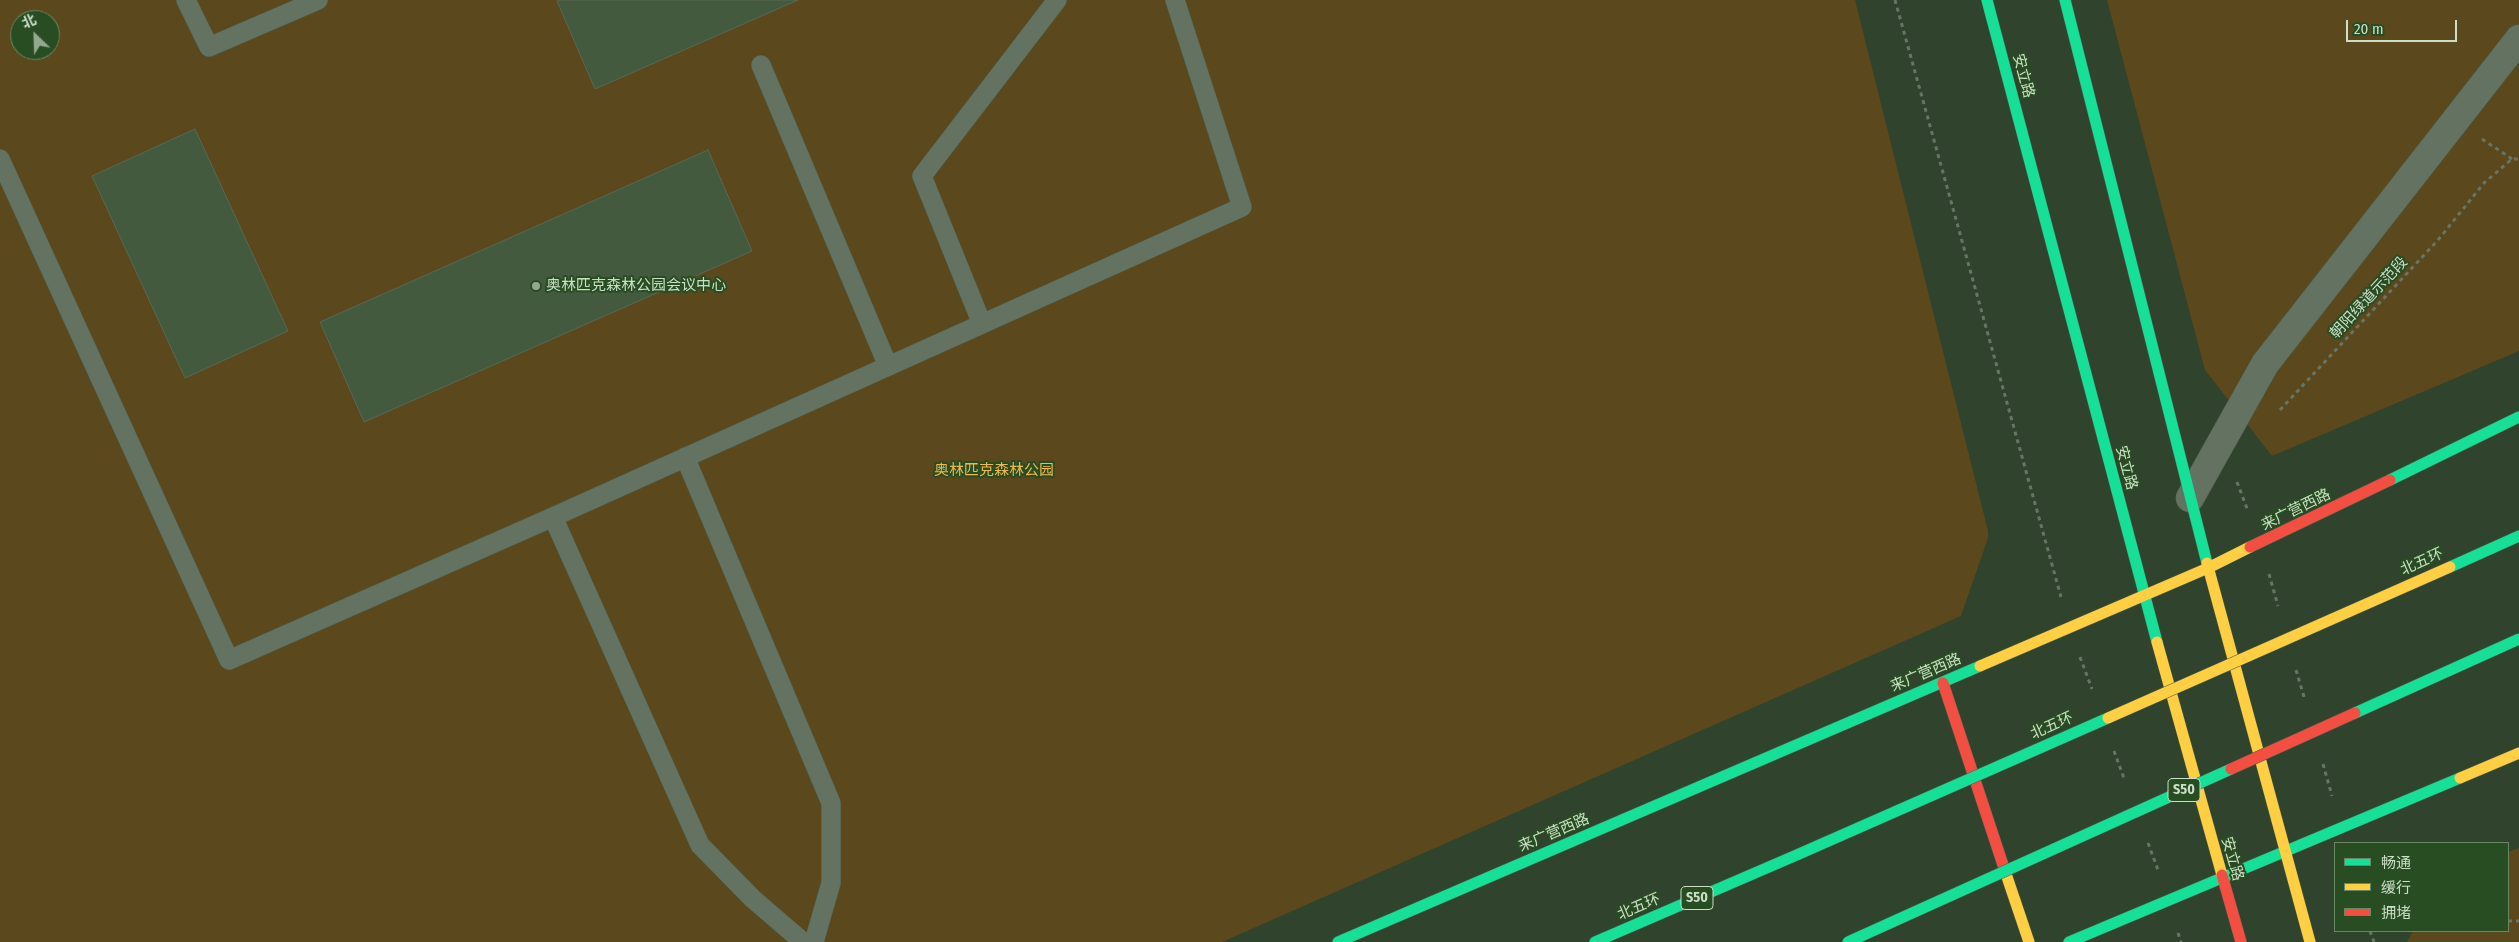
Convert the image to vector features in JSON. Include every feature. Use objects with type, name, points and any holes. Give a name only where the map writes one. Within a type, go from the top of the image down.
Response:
[{"type":"main road","name":"安立路","points":[[1987,0],[2144,596],[2221,879],[2241,942]]},
{"type":"main road","points":[[2065,0],[2208,568],[2310,942]]},
{"type":"main road","name":"来广营西路","points":[[1338,942],[2070,629],[2208,568],[2519,417]]},
{"type":"main road","name":"北五环","points":[[1595,942],[1800,854],[2519,536]]},
{"type":"main road","name":"S50","points":[[1848,942],[2519,639]]},
{"type":"main road","points":[[1942,683],[2029,942]]},
{"type":"main road","points":[[2069,942],[2519,753]]},
{"type":"main road","points":[[2442,784],[2519,764]]},
{"type":"street","points":[[2190,498],[2265,364],[2519,39]]},
{"type":"lane","points":[[186,0],[209,47],[318,0]]},
{"type":"lane","points":[[982,324],[922,176],[1057,0]]},
{"type":"lane","points":[[0,159],[229,660],[553,517],[1242,207],[1175,0]]},
{"type":"lane","points":[[761,65],[888,366]]},
{"type":"lane","points":[[685,456],[831,803],[831,883],[814,942]]},
{"type":"lane","points":[[553,517],[700,845],[753,899],[803,942]]},
{"type":"path","points":[[1895,0],[2070,629],[2094,694]]},
{"type":"path","name":"朝阳绿道示范段","points":[[2273,417],[2438,240],[2484,183],[2512,159],[2519,159]]},
{"type":"path","points":[[2111,741],[2128,788]]},
{"type":"path","points":[[2145,835],[2169,900],[2180,942]]},
{"type":"green space","name":"奥林匹克森林公园","points":[[0,0],[1855,0],[1988,531],[1988,538],[1961,616],[1222,942],[0,942]]},
{"type":"green space","points":[[2107,0],[2519,0],[2519,351],[2272,456],[2205,370]]},
{"type":"green space","points":[[2519,848],[2519,942],[2407,942],[2412,932],[2509,932],[2509,852]]},
{"type":"building","points":[[798,0],[595,89],[557,1]]},
{"type":"building","points":[[195,129],[288,331],[185,378],[92,176]]},
{"type":"building","name":"奥林匹克森林公园会议中心","points":[[708,150],[752,251],[364,422],[320,322]]},
{"type":"traffic: fast","points":[[1987,0],[2157,642]]},
{"type":"traffic: fast","points":[[2065,0],[2207,563]]},
{"type":"traffic: fast","points":[[2390,480],[2519,417]]},
{"type":"traffic: fast","points":[[2450,567],[2519,536]]},
{"type":"traffic: fast","points":[[2355,713],[2519,639]]},
{"type":"traffic: fast","points":[[1338,942],[1980,666]]},
{"type":"traffic: fast","points":[[1799,854],[2108,718]]},
{"type":"traffic: fast","points":[[1848,942],[2231,769]]},
{"type":"traffic: fast","points":[[2069,942],[2460,778]]},
{"type":"traffic: fast","points":[[1595,942],[1799,854]]},
{"type":"traffic: slow","points":[[1980,666],[2208,568],[2250,547]]},
{"type":"traffic: slow","points":[[2207,563],[2310,942]]},
{"type":"traffic: slow","points":[[2108,718],[2450,567]]},
{"type":"traffic: slow","points":[[2157,642],[2222,875]]},
{"type":"traffic: slow","points":[[2460,778],[2519,753]]},
{"type":"traffic: slow","points":[[2004,868],[2029,942]]},
{"type":"traffic: jam","points":[[2250,547],[2390,480]]},
{"type":"traffic: jam","points":[[1943,683],[2004,868]]},
{"type":"traffic: jam","points":[[2231,769],[2355,713]]},
{"type":"traffic: jam","points":[[2222,875],[2241,942]]},
{"type":"place","name":"奥林匹克森林公园会议中心","points":[[536,286]]}]
